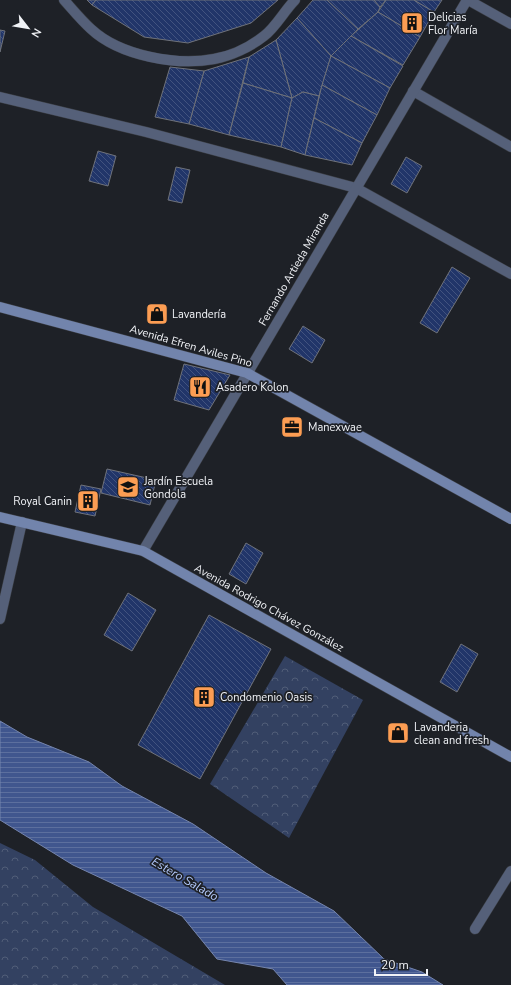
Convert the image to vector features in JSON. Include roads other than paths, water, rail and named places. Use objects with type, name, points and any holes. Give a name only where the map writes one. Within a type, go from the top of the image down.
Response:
[{"type":"street","points":[[64,0],[91,29],[121,48],[164,59],[187,61],[216,59],[246,47],[265,36],[296,0]]},
{"type":"street","points":[[468,0],[511,24]]},
{"type":"street","name":"Fernando Artieda Miranda","points":[[143,552],[413,91],[468,0]]},
{"type":"street","points":[[413,91],[511,147]]},
{"type":"street","points":[[0,97],[146,132],[356,188],[511,274]]},
{"type":"street","name":"Avenida Efren Aviles Pino","points":[[0,307],[247,373],[511,518]]},
{"type":"street","name":"Avenida Rodrigo Chávez González","points":[[0,516],[143,552],[510,755]]},
{"type":"street","points":[[0,619],[22,522]]},
{"type":"street","points":[[475,929],[511,870]]},
{"type":"water","name":"Estero Salado","points":[[0,721],[27,737],[89,762],[122,786],[193,824],[266,873],[334,911],[384,959],[422,972],[443,985],[287,985],[273,969],[217,959],[182,916],[73,865],[0,820]]},
{"type":"place","name":"Delicias Flor María","points":[[412,23]]},
{"type":"place","name":"Lavandería","points":[[157,314]]},
{"type":"place","name":"Asadero Kolon","points":[[200,387]]},
{"type":"place","name":"Manexwae","points":[[292,427]]},
{"type":"place","name":"Jardín Escuela Gondola","points":[[128,487]]},
{"type":"place","name":"Royal Canin","points":[[88,501]]},
{"type":"place","name":"Condomenio Oasis","points":[[204,697]]},
{"type":"place","name":"Lavanderia clean and fresh","points":[[398,733]]}]
